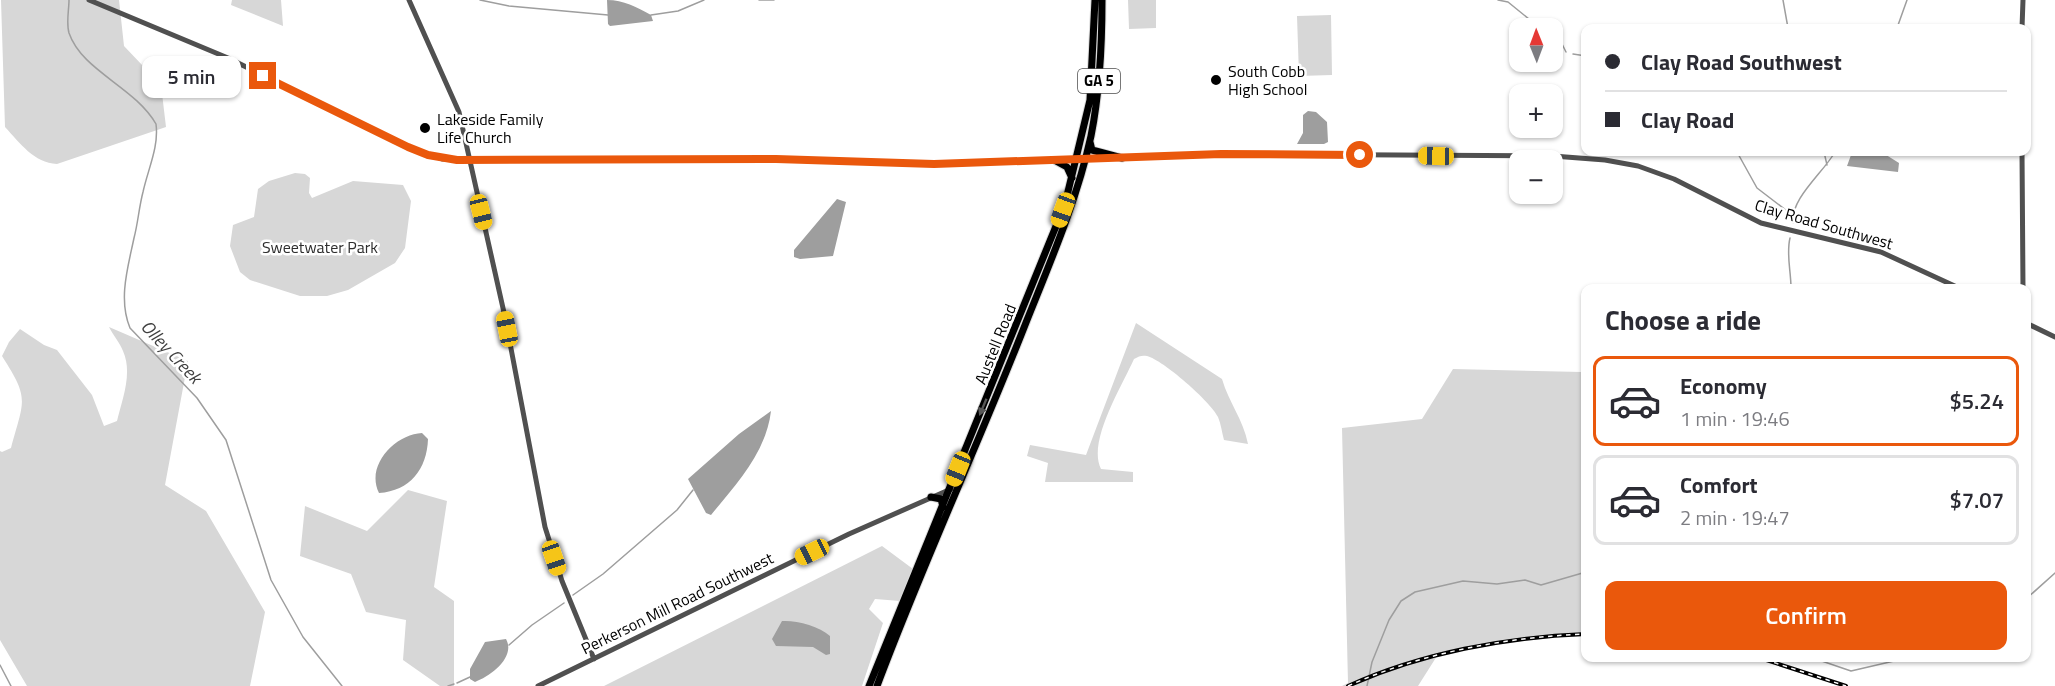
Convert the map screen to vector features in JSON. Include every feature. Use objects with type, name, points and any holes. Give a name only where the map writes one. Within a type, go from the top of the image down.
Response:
[{"type":"main road","name":"Austell Road","points":[[877,686],[1061,237],[1081,160],[1091,84],[1095,0]]},
{"type":"main road","name":"Austell Road","points":[[869,686],[1090,140],[1101,66],[1102,0]]},
{"type":"main road","points":[[1090,140],[1092,150],[1096,153],[1122,158]]},
{"type":"main road","points":[[1056,161],[1067,167],[1073,180]]},
{"type":"main road","points":[[931,497],[941,500],[943,507]]},
{"type":"street","name":"Clay Road Southwest","points":[[88,0],[228,58],[428,155],[469,159],[776,159],[931,164],[1221,154],[1553,156],[1617,162],[1674,179],[1761,223],[1881,252],[1950,284]]},
{"type":"street","points":[[409,0],[457,105],[505,317],[545,527],[562,581],[594,658]]},
{"type":"street","points":[[2022,24],[2023,0]]},
{"type":"street","points":[[2022,156],[2023,284]]},
{"type":"street","points":[[2031,325],[2055,337]]},
{"type":"street","name":"Perkerson Mill Road Southwest","points":[[538,686],[931,497],[959,486]]},
{"type":"green space","points":[[1,0],[119,0],[124,46],[161,85],[166,127],[57,164],[34,156],[5,127]]},
{"type":"green space","points":[[232,0],[281,0],[283,26],[231,5]]},
{"type":"green space","points":[[1128,0],[1156,0],[1156,28],[1129,29]]},
{"type":"green space","points":[[1331,15],[1332,75],[1299,76],[1297,16]]},
{"type":"green space","name":"Sweetwater Park","points":[[295,173],[305,174],[310,178],[309,193],[312,198],[353,181],[403,185],[411,201],[405,248],[395,263],[348,290],[327,296],[300,296],[250,280],[240,272],[230,246],[233,225],[254,217],[258,189],[269,181]]},
{"type":"green space","points":[[1136,323],[1222,379],[1248,444],[1224,440],[1214,410],[1186,382],[1154,359],[1140,356],[1134,359],[1108,414],[1102,429],[1098,458],[1101,469],[1133,472],[1133,482],[1045,482],[1048,463],[1027,456],[1030,445],[1086,455]]},
{"type":"green space","points":[[109,327],[188,361],[165,485],[206,511],[265,612],[250,686],[27,686],[0,640],[0,451],[11,448],[22,400],[17,382],[2,356],[9,342],[20,329],[44,345],[57,350],[92,395],[104,426],[117,421],[127,377],[126,359]]},
{"type":"green space","points":[[1453,369],[1581,372],[1581,635],[1511,641],[1437,656],[1418,686],[1342,686],[1348,683],[1342,428],[1422,419]]},
{"type":"green space","points":[[408,490],[447,501],[434,587],[454,601],[454,686],[440,686],[403,660],[406,620],[366,612],[351,574],[300,556],[305,506],[367,531]]},
{"type":"green space","points":[[882,546],[913,569],[900,601],[875,599],[869,609],[883,623],[862,686],[604,686]]},
{"type":"shaded area","points":[[607,0],[619,1],[635,7],[651,15],[653,21],[610,26]]},
{"type":"shaded area","points":[[1308,111],[1316,112],[1327,122],[1328,142],[1297,144],[1303,133],[1303,115]]},
{"type":"shaded area","points":[[1851,156],[1888,156],[1899,163],[1898,172],[1847,166]]},
{"type":"shaded area","points":[[837,199],[846,202],[833,256],[800,259],[794,257],[794,250]]},
{"type":"shaded area","points":[[771,411],[763,441],[740,480],[711,515],[706,513],[688,479],[739,434]]},
{"type":"shaded area","points":[[422,433],[428,439],[427,450],[415,476],[400,488],[379,493],[376,472],[386,453],[402,439]]},
{"type":"shaded area","points":[[782,621],[807,624],[825,632],[830,636],[830,654],[826,655],[813,647],[776,646],[772,639]]},
{"type":"shaded area","points":[[506,639],[508,652],[500,665],[475,682],[470,679],[470,669],[485,642]]},
{"type":"waterway","name":"Olley Creek","points":[[69,0],[68,29],[76,46],[97,69],[147,111],[156,124],[155,150],[142,198],[125,283],[126,317],[130,328],[197,398],[226,440],[271,580],[303,637],[342,686]]},
{"type":"waterway","points":[[480,0],[509,6],[608,15]]},
{"type":"waterway","points":[[651,15],[678,11],[704,0]]},
{"type":"waterway","points":[[759,0],[774,0]]},
{"type":"waterway","points":[[1498,0],[1508,2],[1528,18]]},
{"type":"waterway","points":[[1783,0],[1787,24]]},
{"type":"waterway","points":[[1898,24],[1907,0]]},
{"type":"waterway","points":[[1563,46],[1566,52]]},
{"type":"waterway","points":[[1573,54],[1581,55]]},
{"type":"waterway","points":[[1739,156],[1757,188],[1791,214]]},
{"type":"waterway","points":[[1825,156],[1827,165]]},
{"type":"waterway","points":[[1793,223],[1793,214],[1802,196],[1832,156]]},
{"type":"waterway","points":[[1790,238],[1791,284]]},
{"type":"waterway","points":[[573,595],[603,574],[677,510],[693,490]]},
{"type":"waterway","points":[[1367,686],[1372,662],[1389,620],[1401,601],[1415,592],[1463,581],[1497,584],[1525,580],[1541,585],[1581,573]]},
{"type":"waterway","points":[[2031,595],[2055,573]]},
{"type":"waterway","points":[[509,645],[532,625],[564,603]]},
{"type":"waterway","points":[[1825,662],[1851,671],[1890,662]]},
{"type":"waterway","points":[[0,665],[11,686]]},
{"type":"waterway","points":[[457,683],[470,677]]},
{"type":"waterway","points":[[448,686],[454,684]]},
{"type":"railway","points":[[1348,686],[1405,664],[1464,649],[1525,639],[1581,634]]},
{"type":"railway","points":[[1772,662],[1846,686]]},
{"type":"place","name":"South Cobb High School","points":[[1216,80]]},
{"type":"place","name":"Lakeside Family Life Church","points":[[425,128]]},
{"type":"route","points":[[263,76],[408,147],[442,159],[776,159],[934,164],[1221,154],[1360,155]]}]
